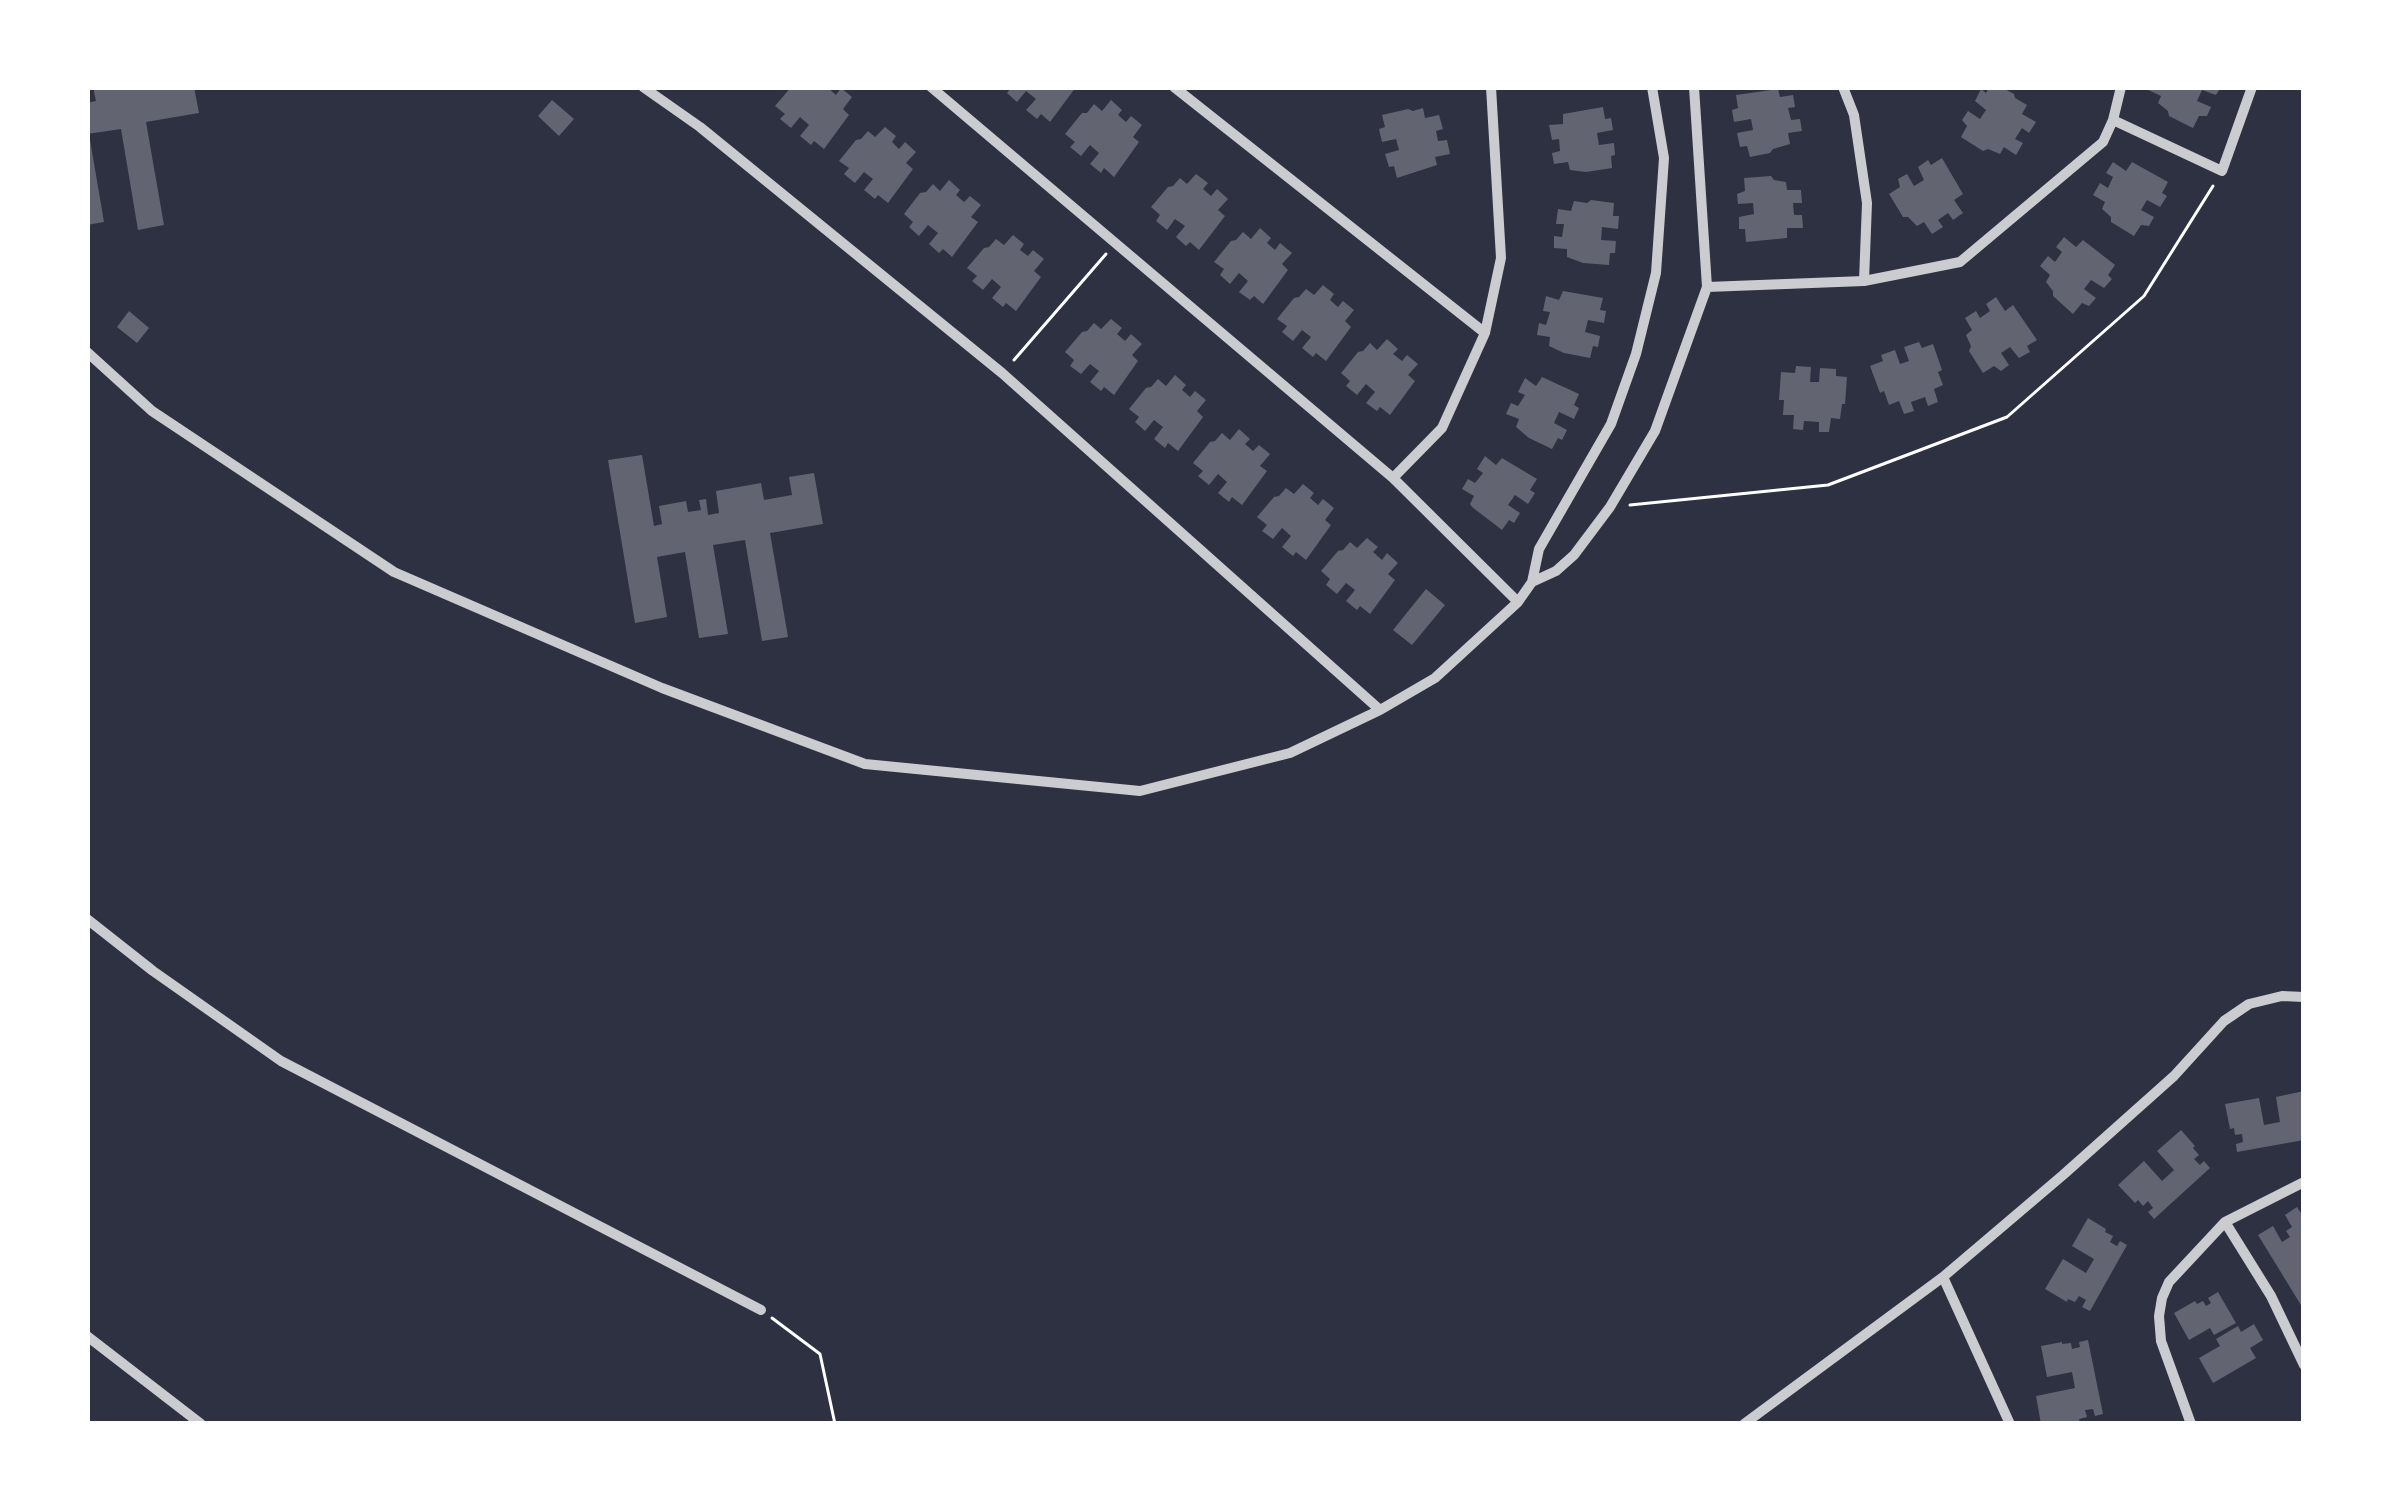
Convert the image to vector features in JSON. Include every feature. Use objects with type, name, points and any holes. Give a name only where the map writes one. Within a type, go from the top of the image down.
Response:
[{"type":"street","points":[[643,87],[700,127],[1002,373],[1380,710]]},
{"type":"street","points":[[931,87],[1393,478],[1518,602]]},
{"type":"street","points":[[1174,87],[1485,333]]},
{"type":"street","points":[[1393,478],[1442,428],[1485,333],[1502,258],[1491,87]]},
{"type":"street","points":[[87,352],[152,411],[394,572],[662,688],[865,764],[1140,791],[1290,753],[1380,710],[1435,678],[1518,602],[1532,582],[1539,549],[1611,424],[1636,354],[1657,273],[1664,158],[1652,87]]},
{"type":"street","points":[[1532,582],[1556,571],[1574,555],[1610,507],[1655,431],[1707,287],[1694,87]]},
{"type":"street","points":[[1844,87],[1854,115],[1867,203],[1864,281]]},
{"type":"street","points":[[1707,287],[1864,281],[1960,262],[2102,142],[2114,119],[2121,87]]},
{"type":"street","points":[[2114,119],[2222,171],[2252,87]]},
{"type":"street","points":[[87,919],[281,1061],[761,1310]]},
{"type":"street","points":[[1744,1424],[1943,1276],[2174,1076],[2224,1021],[2249,1004],[2282,996],[2304,997]]},
{"type":"street","points":[[2191,1424],[2158,1316],[2169,1282],[2225,1222],[2304,1182]]},
{"type":"street","points":[[2225,1222],[2271,1296],[2304,1365]]},
{"type":"street","points":[[1943,1276],[2010,1424]]},
{"type":"street","points":[[87,1336],[200,1424]]},
{"type":"path","points":[[1610,507],[1828,485],[2007,417],[2144,296],[2222,171]]},
{"type":"path","points":[[1002,373],[1115,243]]},
{"type":"path","points":[[761,1310],[820,1354],[835,1424]]},
{"type":"building","points":[[93,87],[194,87],[199,113],[146,122],[164,225],[138,230],[121,129],[87,134],[87,103],[96,101]]},
{"type":"building","points":[[791,87],[827,87],[836,95],[841,88],[852,97],[843,109],[849,115],[824,149],[800,136],[809,125],[800,117],[791,128],[780,119],[785,114],[775,106]]},
{"type":"building","points":[[1012,87],[1076,87],[1050,122],[1026,110],[1036,99],[1026,91],[1017,102],[1007,93]]},
{"type":"building","points":[[1989,87],[2014,94],[2027,105],[2022,114],[2036,122],[2029,133],[2022,128],[2015,139],[2023,143],[2016,155],[2004,147],[2000,154],[1983,151],[1961,137],[1968,111],[1980,119],[1986,110],[1975,101],[1981,89],[1986,93]]},
{"type":"building","points":[[2142,87],[2221,87],[2216,95],[2202,90],[2197,101],[2211,107],[2193,128],[2169,116],[2158,103],[2161,96]]},
{"type":"building","points":[[1778,89],[1780,97],[1793,95],[1795,107],[1788,108],[1791,120],[1800,119],[1802,131],[1788,133],[1790,144],[1750,157],[1747,146],[1740,147],[1737,133],[1753,130],[1751,119],[1734,122],[1736,95]]},
{"type":"building","points":[[552,100],[574,119],[559,136],[538,116]]},
{"type":"building","points":[[1111,100],[1126,122],[1131,116],[1142,125],[1133,137],[1139,142],[1114,177],[1090,164],[1099,153],[1090,145],[1081,156],[1070,147],[1075,142],[1065,134],[1094,104],[1102,111]]},
{"type":"building","points":[[1603,107],[1613,130],[1597,133],[1599,145],[1614,143],[1612,168],[1586,172],[1570,170],[1568,162],[1554,164],[1552,153],[1560,151],[1559,139],[1552,140],[1549,125],[1563,124],[1563,114]]},
{"type":"building","points":[[1423,108],[1425,118],[1439,115],[1443,129],[1436,131],[1438,141],[1447,140],[1450,154],[1435,157],[1437,165],[1397,178],[1385,154],[1399,150],[1396,139],[1382,142],[1382,115]]},
{"type":"building","points":[[885,127],[896,136],[892,142],[899,149],[905,142],[916,152],[906,163],[913,169],[888,203],[864,190],[873,179],[864,172],[855,183],[844,174],[849,168],[839,161],[868,131],[875,137]]},
{"type":"building","points":[[87,134],[104,222],[87,225]]},
{"type":"building","points":[[1942,158],[1963,194],[1954,200],[1963,213],[1953,220],[1948,213],[1938,220],[1943,227],[1932,234],[1924,222],[1917,226],[1903,217],[1889,194],[1907,174],[1914,186],[1924,180],[1918,167]]},
{"type":"building","points":[[2113,162],[2126,171],[2132,162],[2168,182],[2160,207],[2147,200],[2141,210],[2154,217],[2134,236],[2111,222],[2102,209],[2105,202],[2093,195],[2100,183],[2108,188],[2113,177],[2106,173]]},
{"type":"building","points":[[1196,174],[1208,183],[1203,189],[1211,196],[1217,189],[1228,199],[1218,210],[1225,216],[1199,250],[1176,237],[1185,226],[1175,219],[1167,230],[1156,221],[1160,215],[1151,207],[1180,178],[1187,184]]},
{"type":"building","points":[[1771,176],[1786,182],[1787,190],[1801,190],[1802,203],[1793,203],[1794,215],[1802,215],[1803,228],[1787,228],[1787,238],[1746,242],[1739,217],[1754,214],[1753,203],[1738,204],[1737,194],[1745,191],[1744,178]]},
{"type":"building","points":[[949,180],[964,202],[970,196],[981,205],[971,217],[978,222],[952,257],[929,244],[938,233],[928,225],[919,236],[904,214],[920,193],[933,184],[940,191]]},
{"type":"building","points":[[1574,201],[1614,203],[1613,216],[1619,216],[1618,229],[1602,227],[1601,240],[1616,241],[1609,265],[1583,263],[1567,257],[1567,249],[1554,248],[1554,236],[1562,237],[1564,224],[1556,224],[1558,209],[1571,211]]},
{"type":"building","points":[[1260,228],[1275,250],[1280,243],[1292,253],[1282,264],[1288,270],[1263,304],[1239,292],[1248,281],[1239,273],[1230,284],[1220,275],[1224,269],[1214,262],[1243,232],[1251,239]]},
{"type":"building","points":[[1013,235],[1024,244],[1020,250],[1028,256],[1033,250],[1044,259],[1034,271],[1041,277],[1016,311],[992,298],[1001,287],[992,279],[983,290],[972,281],[977,276],[967,268],[996,239],[1004,245]]},
{"type":"building","points":[[2064,237],[2076,247],[2083,240],[2115,265],[2104,288],[2091,280],[2084,289],[2096,298],[2089,306],[2082,303],[2073,314],[2053,296],[2046,282],[2050,275],[2040,266],[2048,256],[2055,262],[2062,252],[2056,247]]},
{"type":"building","points":[[1323,285],[1334,294],[1330,300],[1338,307],[1343,301],[1354,310],[1345,321],[1351,327],[1326,361],[1302,348],[1311,337],[1302,330],[1293,341],[1282,332],[1287,326],[1277,319],[1306,289],[1314,295]]},
{"type":"building","points":[[1563,291],[1603,298],[1604,323],[1588,320],[1585,332],[1600,336],[1590,358],[1564,353],[1549,346],[1550,337],[1537,335],[1539,323],[1546,325],[1550,312],[1543,311],[1546,296],[1559,300]]},
{"type":"building","points":[[1996,297],[2005,311],[2013,305],[2037,340],[2019,358],[2010,347],[2001,353],[2009,365],[1983,373],[1969,351],[1966,335],[1972,330],[1965,318],[1976,311],[1980,318],[1990,311],[1986,304]]},
{"type":"building","points":[[129,311],[149,328],[137,343],[117,327]]},
{"type":"building","points":[[1111,319],[1122,328],[1117,334],[1125,341],[1131,334],[1142,344],[1132,355],[1138,361],[1114,395],[1090,382],[1099,371],[1090,364],[1081,374],[1070,366],[1074,360],[1065,352],[1094,323],[1101,329]]},
{"type":"building","points":[[1387,339],[1398,349],[1393,354],[1402,361],[1407,355],[1418,364],[1408,375],[1415,381],[1390,415],[1366,403],[1375,392],[1366,384],[1357,395],[1346,386],[1350,381],[1341,373],[1370,343],[1377,350]]},
{"type":"building","points":[[1919,342],[1922,348],[1933,344],[1943,385],[1934,389],[1938,402],[1928,406],[1925,397],[1911,402],[1914,411],[1904,414],[1899,401],[1889,405],[1884,391],[1880,393],[1870,366],[1895,350],[1900,364],[1909,361],[1904,347]]},
{"type":"building","points":[[1796,366],[1811,367],[1810,382],[1819,382],[1820,368],[1836,369],[1836,376],[1847,377],[1845,404],[1840,419],[1831,418],[1829,432],[1819,432],[1819,422],[1804,421],[1803,430],[1793,429],[1794,415],[1783,415],[1781,372],[1795,373]]},
{"type":"building","points":[[1175,375],[1190,397],[1195,391],[1206,400],[1197,411],[1203,417],[1178,451],[1154,439],[1163,427],[1154,420],[1145,431],[1129,409],[1158,379],[1166,386]]},
{"type":"building","points":[[1542,377],[1579,394],[1574,419],[1559,412],[1554,423],[1567,430],[1552,449],[1529,438],[1516,427],[1519,419],[1506,414],[1511,403],[1518,406],[1525,395],[1518,392],[1525,378],[1536,386]]},
{"type":"building","points":[[1239,429],[1250,439],[1245,444],[1253,451],[1259,445],[1270,454],[1260,466],[1267,471],[1242,505],[1218,493],[1227,482],[1218,474],[1209,485],[1198,476],[1203,471],[1193,463],[1222,433],[1230,440]]},
{"type":"building","points":[[642,455],[654,526],[662,524],[659,506],[686,501],[688,512],[701,510],[699,500],[706,499],[708,515],[719,513],[716,491],[761,483],[764,500],[792,495],[789,477],[814,473],[823,524],[770,533],[788,637],[762,641],[745,540],[713,545],[728,634],[699,638],[685,552],[657,557],[667,617],[635,623],[608,460]]},
{"type":"building","points":[[1485,456],[1496,465],[1502,458],[1537,479],[1528,504],[1515,495],[1508,505],[1520,513],[1502,530],[1472,507],[1474,496],[1462,489],[1468,479],[1475,483],[1483,473],[1477,469]]},
{"type":"building","points":[[1303,484],[1314,493],[1310,498],[1318,505],[1323,499],[1334,508],[1325,520],[1331,525],[1306,560],[1282,547],[1291,536],[1282,528],[1273,539],[1262,531],[1267,525],[1257,517],[1286,488],[1294,494]]},
{"type":"building","points":[[1367,538],[1378,547],[1373,552],[1382,560],[1387,553],[1398,563],[1388,574],[1395,580],[1370,614],[1346,601],[1355,590],[1346,583],[1337,594],[1326,585],[1330,579],[1321,571],[1350,542],[1357,548]]},
{"type":"building","points":[[1426,589],[1445,605],[1412,645],[1393,630]]},
{"type":"building","points":[[2304,1091],[2304,1140],[2237,1152],[2242,1134],[2235,1135],[2234,1128],[2230,1129],[2225,1104],[2259,1098],[2264,1125],[2280,1122],[2276,1097]]},
{"type":"building","points":[[2181,1130],[2195,1146],[2199,1155],[2194,1159],[2210,1168],[2154,1219],[2148,1201],[2143,1206],[2138,1200],[2135,1203],[2118,1185],[2144,1161],[2162,1181],[2174,1170],[2157,1151]]},
{"type":"building","points":[[2297,1207],[2304,1218],[2304,1310],[2258,1235],[2273,1226],[2282,1242],[2290,1237],[2286,1231],[2292,1227],[2285,1215]]},
{"type":"building","points":[[2088,1218],[2113,1236],[2110,1242],[2127,1245],[2090,1311],[2082,1307],[2086,1300],[2079,1296],[2067,1302],[2045,1289],[2063,1259],[2086,1273],[2094,1259],[2072,1246]]},
{"type":"building","points":[[2218,1292],[2236,1323],[2214,1335],[2210,1328],[2189,1340],[2174,1313],[2195,1301],[2206,1306],[2211,1303],[2208,1298]]},
{"type":"building","points":[[2254,1324],[2263,1340],[2250,1348],[2256,1358],[2213,1383],[2199,1358],[2220,1346],[2216,1339],[2238,1326],[2241,1332]]},
{"type":"building","points":[[2088,1340],[2103,1414],[2095,1416],[2093,1409],[2085,1410],[2087,1417],[2080,1422],[2041,1424],[2036,1396],[2075,1388],[2072,1372],[2047,1377],[2041,1346],[2062,1342],[2071,1343],[2072,1349]]}]
